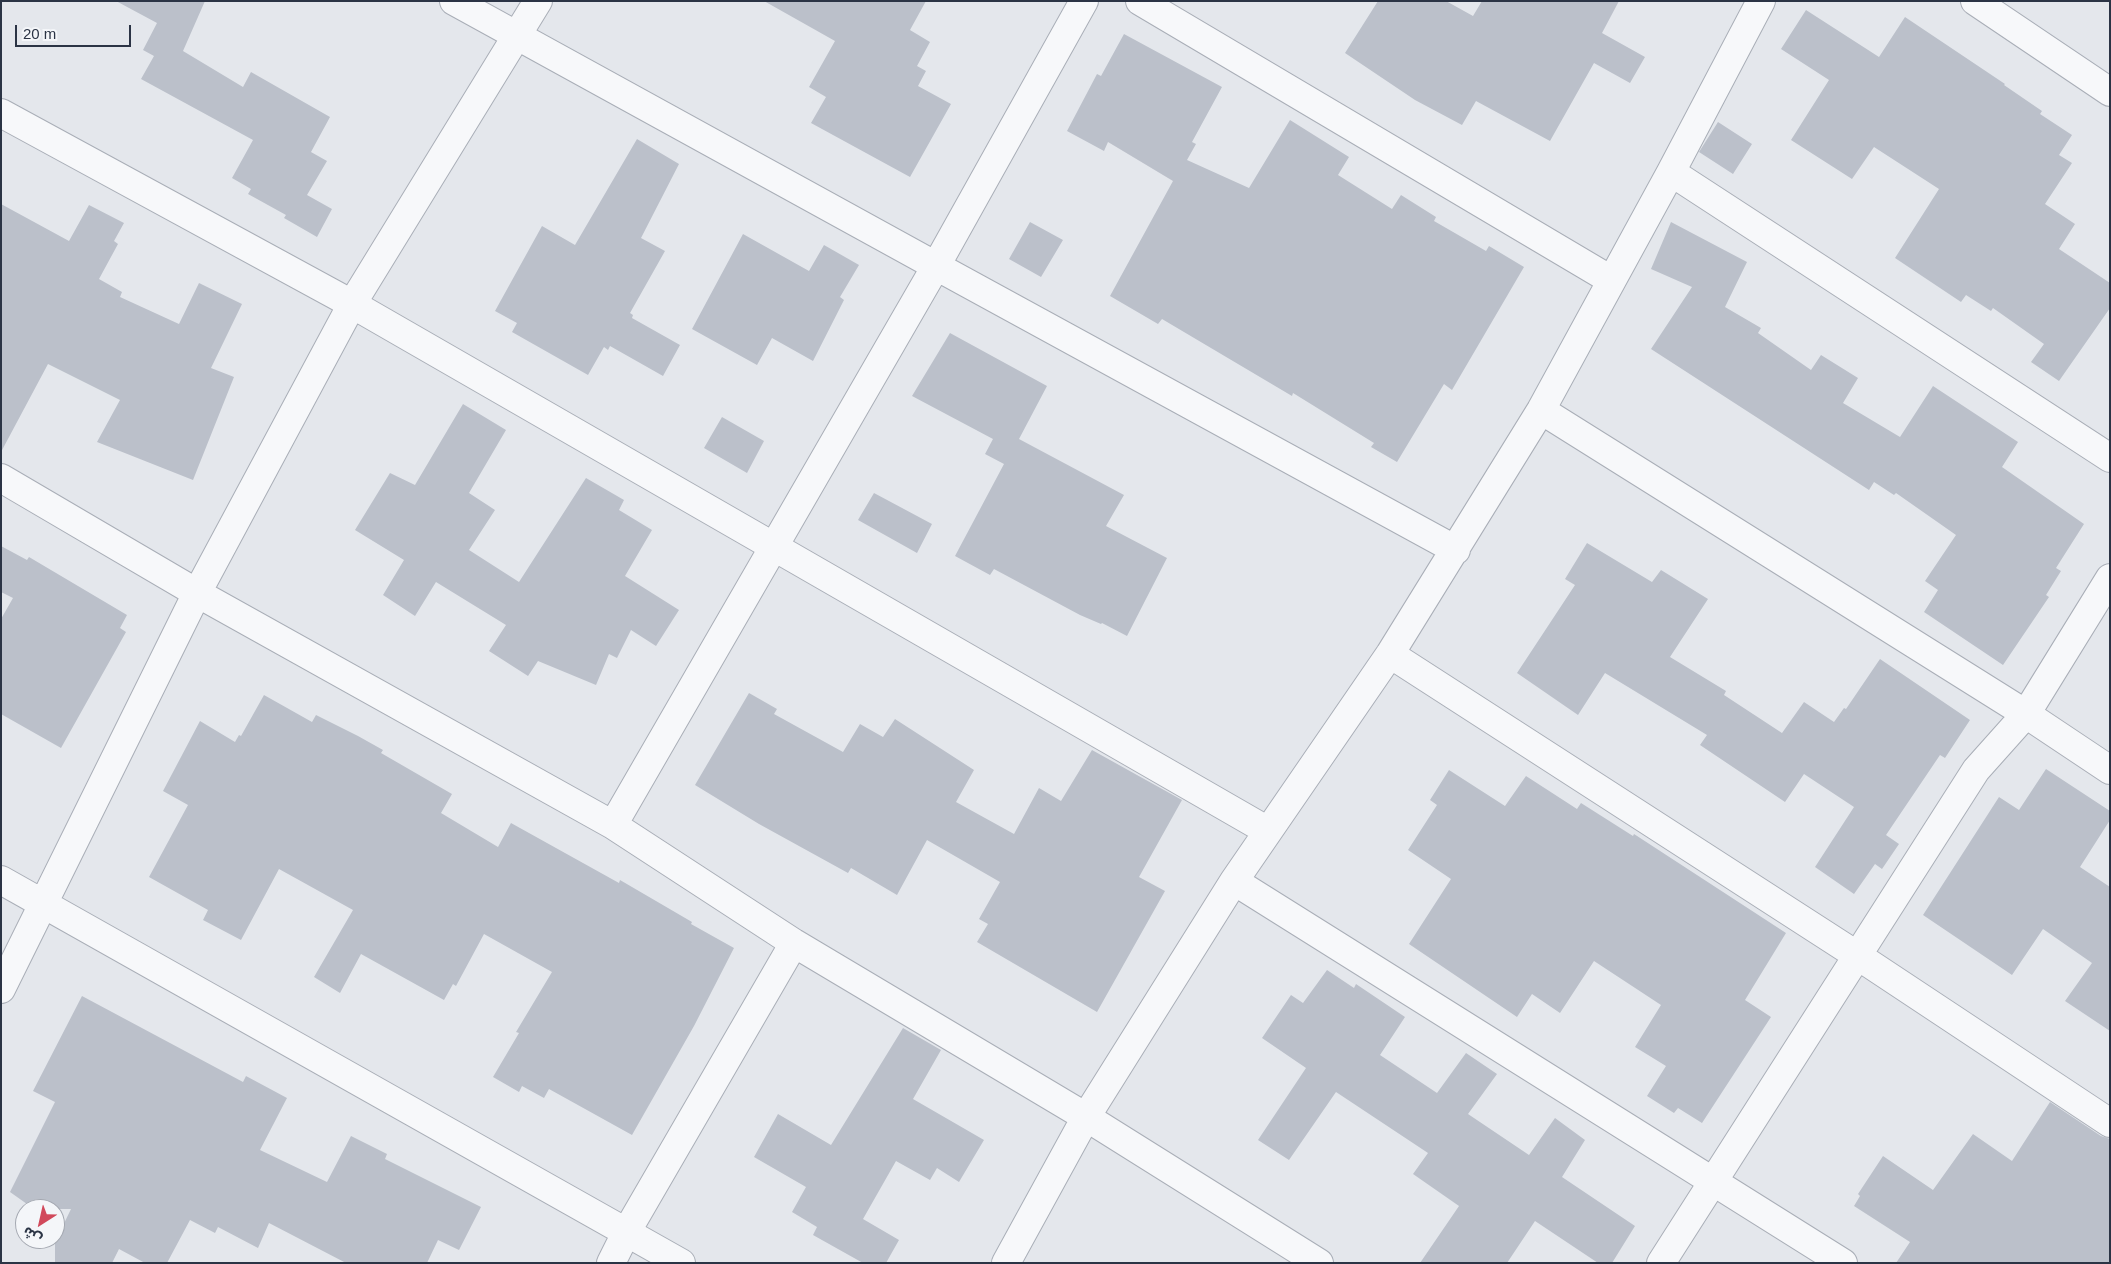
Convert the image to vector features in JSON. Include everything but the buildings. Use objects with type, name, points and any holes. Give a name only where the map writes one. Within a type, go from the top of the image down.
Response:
[{"type":"street","points":[[454,1],[516,37],[1456,550]]},
{"type":"street","points":[[1,989],[45,904],[197,593],[352,304],[538,1]]},
{"type":"street","points":[[613,825],[775,548],[1084,1]]},
{"type":"street","points":[[1140,1],[1611,280]]},
{"type":"street","points":[[1006,1263],[1086,1117],[1234,881],[1390,654],[1541,410],[1671,172],[1761,1]]},
{"type":"street","points":[[1975,1],[2110,92]]},
{"type":"street","points":[[1,113],[352,304],[1268,832]]},
{"type":"street","points":[[1671,172],[2110,458]]},
{"type":"street","points":[[1541,410],[2026,714],[2110,770]]},
{"type":"street","points":[[1,478],[197,593],[613,825],[794,943],[1086,1117],[1319,1263]]},
{"type":"street","points":[[1661,1263],[1976,770],[2026,714],[2110,578]]},
{"type":"street","points":[[1390,654],[1858,956],[2110,1123]]},
{"type":"street","points":[[1,880],[681,1263]]},
{"type":"street","points":[[1234,881],[1843,1263]]},
{"type":"street","points":[[611,1263],[627,1231],[794,943]]}]
